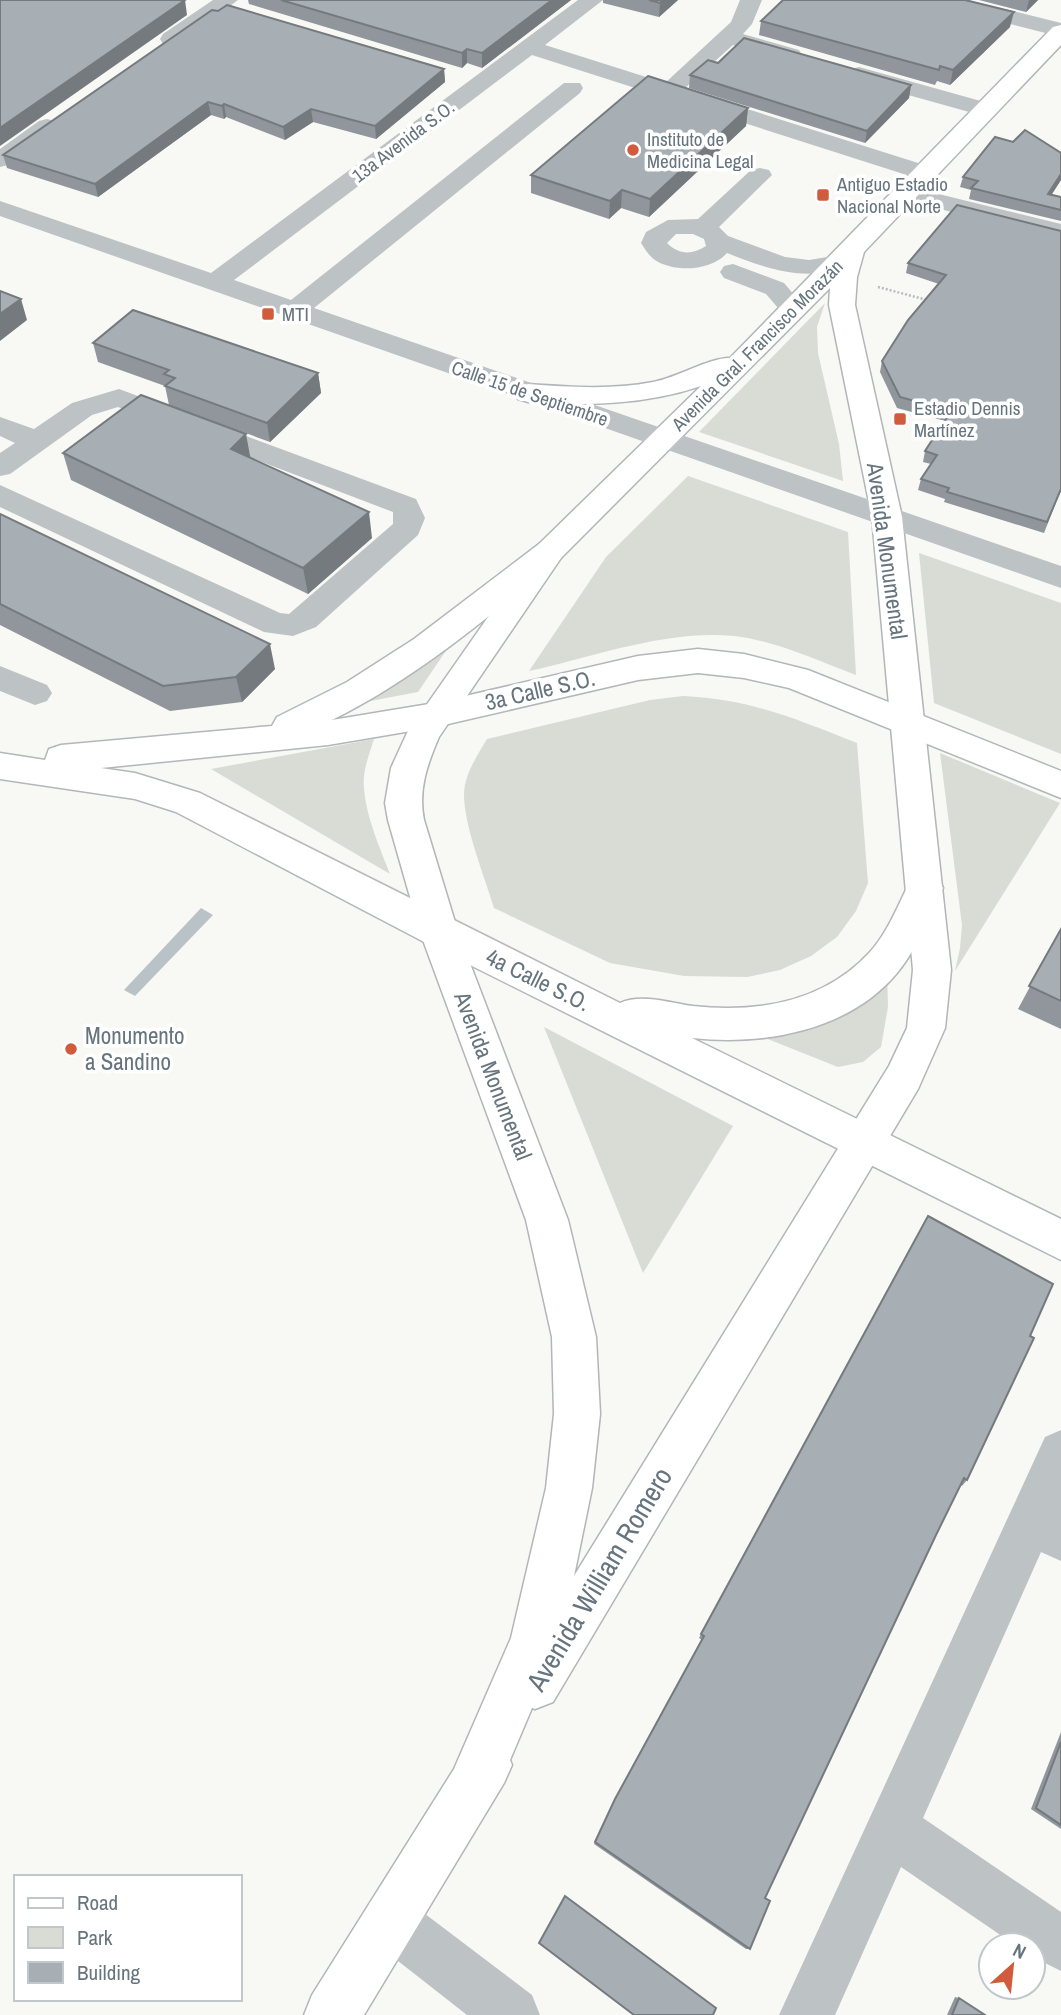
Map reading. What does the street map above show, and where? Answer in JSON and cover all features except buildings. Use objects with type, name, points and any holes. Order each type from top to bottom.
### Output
[{"type":"main road","points":[[844,264],[906,193],[1061,31]]},
{"type":"main road","name":"Avenida Gral. Francisco Morazán","points":[[662,439],[844,264]]},
{"type":"main road","name":"Avenida Monumental","points":[[844,264],[845,324],[887,517],[932,970],[926,1028],[904,1077],[865,1142]]},
{"type":"main road","points":[[528,393],[591,397],[654,392],[696,380],[753,350]]},
{"type":"main road","name":"Avenida Monumental","points":[[472,1788],[535,1640],[569,1488],[577,1414],[574,1338],[547,1220],[439,932],[404,803],[408,768],[413,753],[435,715],[550,551],[662,439]]},
{"type":"main road","points":[[252,742],[325,711],[386,675],[550,551]]},
{"type":"main road","name":"3a Calle S.O.","points":[[0,764],[252,742],[435,715],[638,667],[698,662],[744,666],[796,678],[1061,785]]},
{"type":"main road","name":"4a Calle S.O.","points":[[0,764],[135,786],[188,802],[439,932],[1061,1240]]},
{"type":"main road","points":[[588,1004],[679,1022],[727,1025],[778,1021],[812,1012],[847,994],[884,962],[925,888]]},
{"type":"main road","name":"Avenida William Romero","points":[[332,2015],[865,1142]]},
{"type":"street","points":[[551,0],[586,5]]},
{"type":"street","points":[[668,92],[741,24],[751,0]]},
{"type":"street","points":[[943,0],[1061,31]]},
{"type":"street","name":"13a Avenida S.O.","points":[[215,282],[586,5]]},
{"type":"street","points":[[153,51],[230,6]]},
{"type":"street","points":[[729,37],[807,59]]},
{"type":"street","points":[[528,47],[925,173]]},
{"type":"street","points":[[832,66],[986,110]]},
{"type":"street","points":[[454,75],[481,83]]},
{"type":"street","points":[[294,311],[572,88]]},
{"type":"street","points":[[0,160],[66,113]]},
{"type":"street","points":[[719,178],[754,181],[777,197]]},
{"type":"street","points":[[710,234],[754,181]]},
{"type":"street","points":[[906,193],[1061,232]]},
{"type":"street","name":"Calle 15 de Septiembre","points":[[0,208],[1061,577]]},
{"type":"street","points":[[794,310],[785,294],[778,288],[697,260],[672,259],[663,254],[654,243],[655,237],[668,228],[689,226],[800,267],[822,268],[844,264]]},
{"type":"street","points":[[697,260],[716,251],[710,234]]},
{"type":"street","points":[[0,467],[82,409],[119,398],[405,506],[410,518],[407,528],[305,619],[293,625],[275,624],[0,495]]},
{"type":"street","points":[[0,426],[35,440]]},
{"type":"street","points":[[0,678],[35,694]]},
{"type":"street","points":[[807,2015],[892,1829],[1046,1528],[1061,1453]]},
{"type":"street","points":[[892,1829],[1061,1944]]},
{"type":"street","points":[[389,1920],[512,2015]]},
{"type":"path","points":[[844,264],[933,302]]},
{"type":"green space","points":[[825,303],[817,327],[818,353],[839,444],[843,481],[699,432]]},
{"type":"green space","points":[[688,476],[848,532],[856,675],[766,642],[709,635],[657,640],[529,671],[606,557]]},
{"type":"green space","points":[[919,553],[1061,603],[1061,754],[934,703]]},
{"type":"green space","points":[[456,636],[418,692],[344,706]]},
{"type":"green space","points":[[683,696],[752,706],[793,718],[857,743],[868,883],[856,911],[837,937],[811,956],[780,970],[747,977],[684,976],[610,963],[494,908],[471,836],[464,795],[469,773],[487,739],[650,700]]},
{"type":"green space","points":[[374,739],[364,776],[365,799],[390,874],[211,769]]},
{"type":"green space","points":[[940,753],[1060,803],[955,971],[962,925]]},
{"type":"green space","points":[[887,972],[888,1007],[881,1047],[863,1062],[838,1067],[755,1034]]},
{"type":"green space","points":[[544,1027],[733,1126],[643,1273]]},
{"type":"shaded area","points":[[201,908],[213,915],[135,996],[124,990]]},
{"type":"place","name":"Instituto de Medicina Legal","points":[[633,150]]},
{"type":"place","name":"Antiguo Estadio Nacional Norte","points":[[823,195]]},
{"type":"place","name":"MTI","points":[[268,314]]},
{"type":"place","name":"Estadio Dennis Martínez","points":[[900,419]]},
{"type":"place","name":"Monumento a Sandino","points":[[71,1049]]}]
